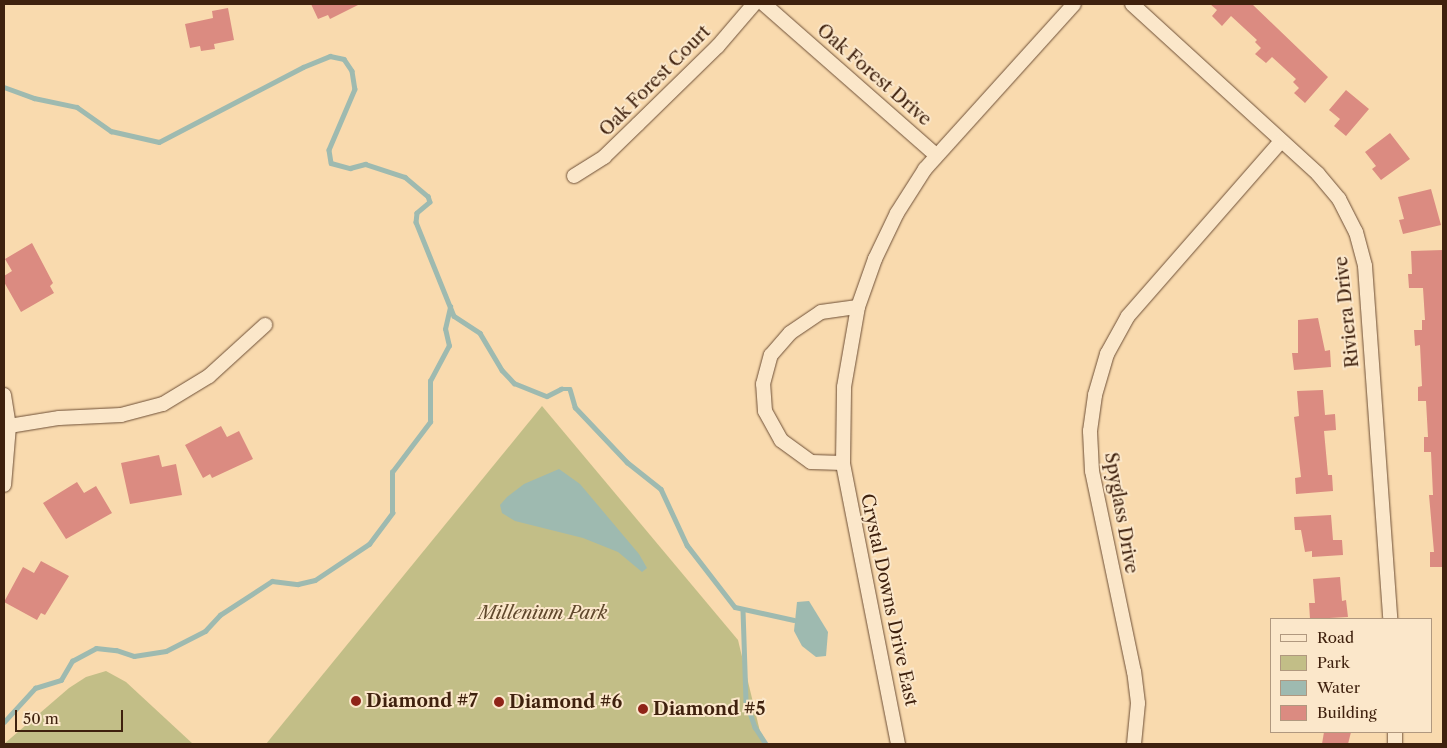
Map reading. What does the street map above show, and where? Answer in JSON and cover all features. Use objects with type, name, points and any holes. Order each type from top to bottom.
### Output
[{"type":"street","name":"Oak Forest Court","points":[[574,176],[604,157],[718,46],[754,4]]},
{"type":"street","name":"Oak Forest Drive","points":[[764,4],[936,155]]},
{"type":"street","name":"Crystal Downs Drive East","points":[[898,744],[843,463],[844,387],[858,307],[875,259],[898,213],[936,155],[1074,4]]},
{"type":"street","name":"Riviera Drive","points":[[1132,4],[1318,174],[1339,199],[1356,232],[1365,266],[1390,618]]},
{"type":"street","name":"Spyglass Drive","points":[[1134,744],[1138,703],[1134,672],[1092,471],[1090,431],[1095,395],[1107,354],[1128,316],[1280,141]]},
{"type":"street","points":[[843,463],[811,462],[781,440],[765,411],[764,384],[771,355],[790,333],[821,312],[858,307]]},
{"type":"street","points":[[9,426],[59,418],[121,415],[163,404],[209,376],[264,325]]},
{"type":"street","points":[[4,394],[9,426],[4,484]]},
{"type":"green space","name":"Millenium Park","points":[[542,406],[738,640],[763,744],[266,744]]},
{"type":"green space","points":[[106,671],[126,682],[193,744],[4,744],[69,688],[86,677]]},
{"type":"water","points":[[559,469],[580,484],[639,554],[647,568],[642,572],[618,552],[583,538],[515,521],[502,513],[500,505],[507,497],[524,484]]},
{"type":"water","points":[[809,601],[828,632],[826,656],[816,657],[802,646],[794,631],[797,602]]},
{"type":"building","points":[[311,4],[360,4],[330,19],[328,15],[318,19]]},
{"type":"building","points":[[1210,4],[1252,4],[1328,77],[1305,103],[1294,93],[1299,88],[1293,82],[1296,79],[1272,57],[1266,63],[1255,54],[1261,48],[1255,42],[1257,40],[1231,16],[1222,26],[1212,16],[1217,10]]},
{"type":"building","points":[[228,8],[234,40],[214,44],[215,49],[201,51],[200,46],[190,48],[185,24],[213,18],[212,11]]},
{"type":"building","points":[[1346,90],[1369,109],[1346,136],[1334,126],[1340,119],[1329,110]]},
{"type":"building","points":[[1390,133],[1410,159],[1381,180],[1372,169],[1376,166],[1365,152]]},
{"type":"building","points":[[1431,189],[1441,225],[1403,234],[1399,220],[1404,219],[1398,197]]},
{"type":"building","points":[[32,243],[53,283],[50,286],[54,293],[21,312],[4,282],[4,276],[12,271],[5,259]]},
{"type":"building","points":[[1443,250],[1443,567],[1430,567],[1430,552],[1434,552],[1429,495],[1433,495],[1431,452],[1424,452],[1424,437],[1428,437],[1426,401],[1418,401],[1418,387],[1422,386],[1420,345],[1415,346],[1414,330],[1422,330],[1422,320],[1425,320],[1423,288],[1409,288],[1408,274],[1412,274],[1411,251]]},
{"type":"building","points":[[1318,318],[1325,351],[1330,350],[1331,367],[1294,370],[1292,353],[1298,353],[1298,320]]},
{"type":"building","points":[[1323,390],[1325,415],[1335,414],[1336,430],[1324,431],[1328,475],[1332,475],[1333,491],[1296,494],[1295,478],[1301,477],[1294,417],[1299,416],[1297,391]]},
{"type":"building","points":[[221,426],[227,437],[239,431],[253,459],[212,478],[210,474],[203,478],[185,445]]},
{"type":"building","points":[[159,455],[162,467],[176,464],[182,495],[130,504],[121,463]]},
{"type":"building","points":[[77,482],[84,493],[96,486],[112,513],[66,539],[43,503]]},
{"type":"building","points":[[1331,515],[1333,540],[1342,540],[1343,555],[1312,557],[1312,551],[1305,552],[1301,530],[1295,530],[1294,517]]},
{"type":"building","points":[[41,561],[69,576],[45,615],[41,613],[37,620],[4,602],[23,567],[34,573]]},
{"type":"building","points":[[1340,577],[1342,601],[1346,600],[1348,617],[1310,618],[1309,603],[1315,603],[1313,579]]},
{"type":"building","points":[[1324,733],[1351,733],[1348,744],[1322,744]]},
{"type":"waterway","points":[[4,87],[34,98],[77,107],[111,131],[159,142],[303,67],[330,56],[344,59],[352,71],[355,89],[329,150],[331,163],[350,168],[365,164],[405,177],[428,196],[430,202],[417,213],[416,222],[454,316],[480,333],[502,370],[514,383],[547,396],[561,389],[570,389],[575,407],[627,462],[661,489],[687,545],[735,607],[794,620]]},
{"type":"waterway","points":[[4,722],[35,688],[61,680],[72,661],[96,648],[116,650],[134,656],[166,651],[205,631],[220,615],[272,581],[298,584],[315,580],[369,544],[392,513],[392,472],[430,422],[430,381],[449,346],[445,329],[450,307]]},
{"type":"waterway","points":[[743,610],[746,701],[755,727],[766,744]]},
{"type":"place","name":"Diamond #7","points":[[356,701]]},
{"type":"place","name":"Diamond #6","points":[[499,702]]},
{"type":"place","name":"Diamond #5","points":[[643,709]]}]
